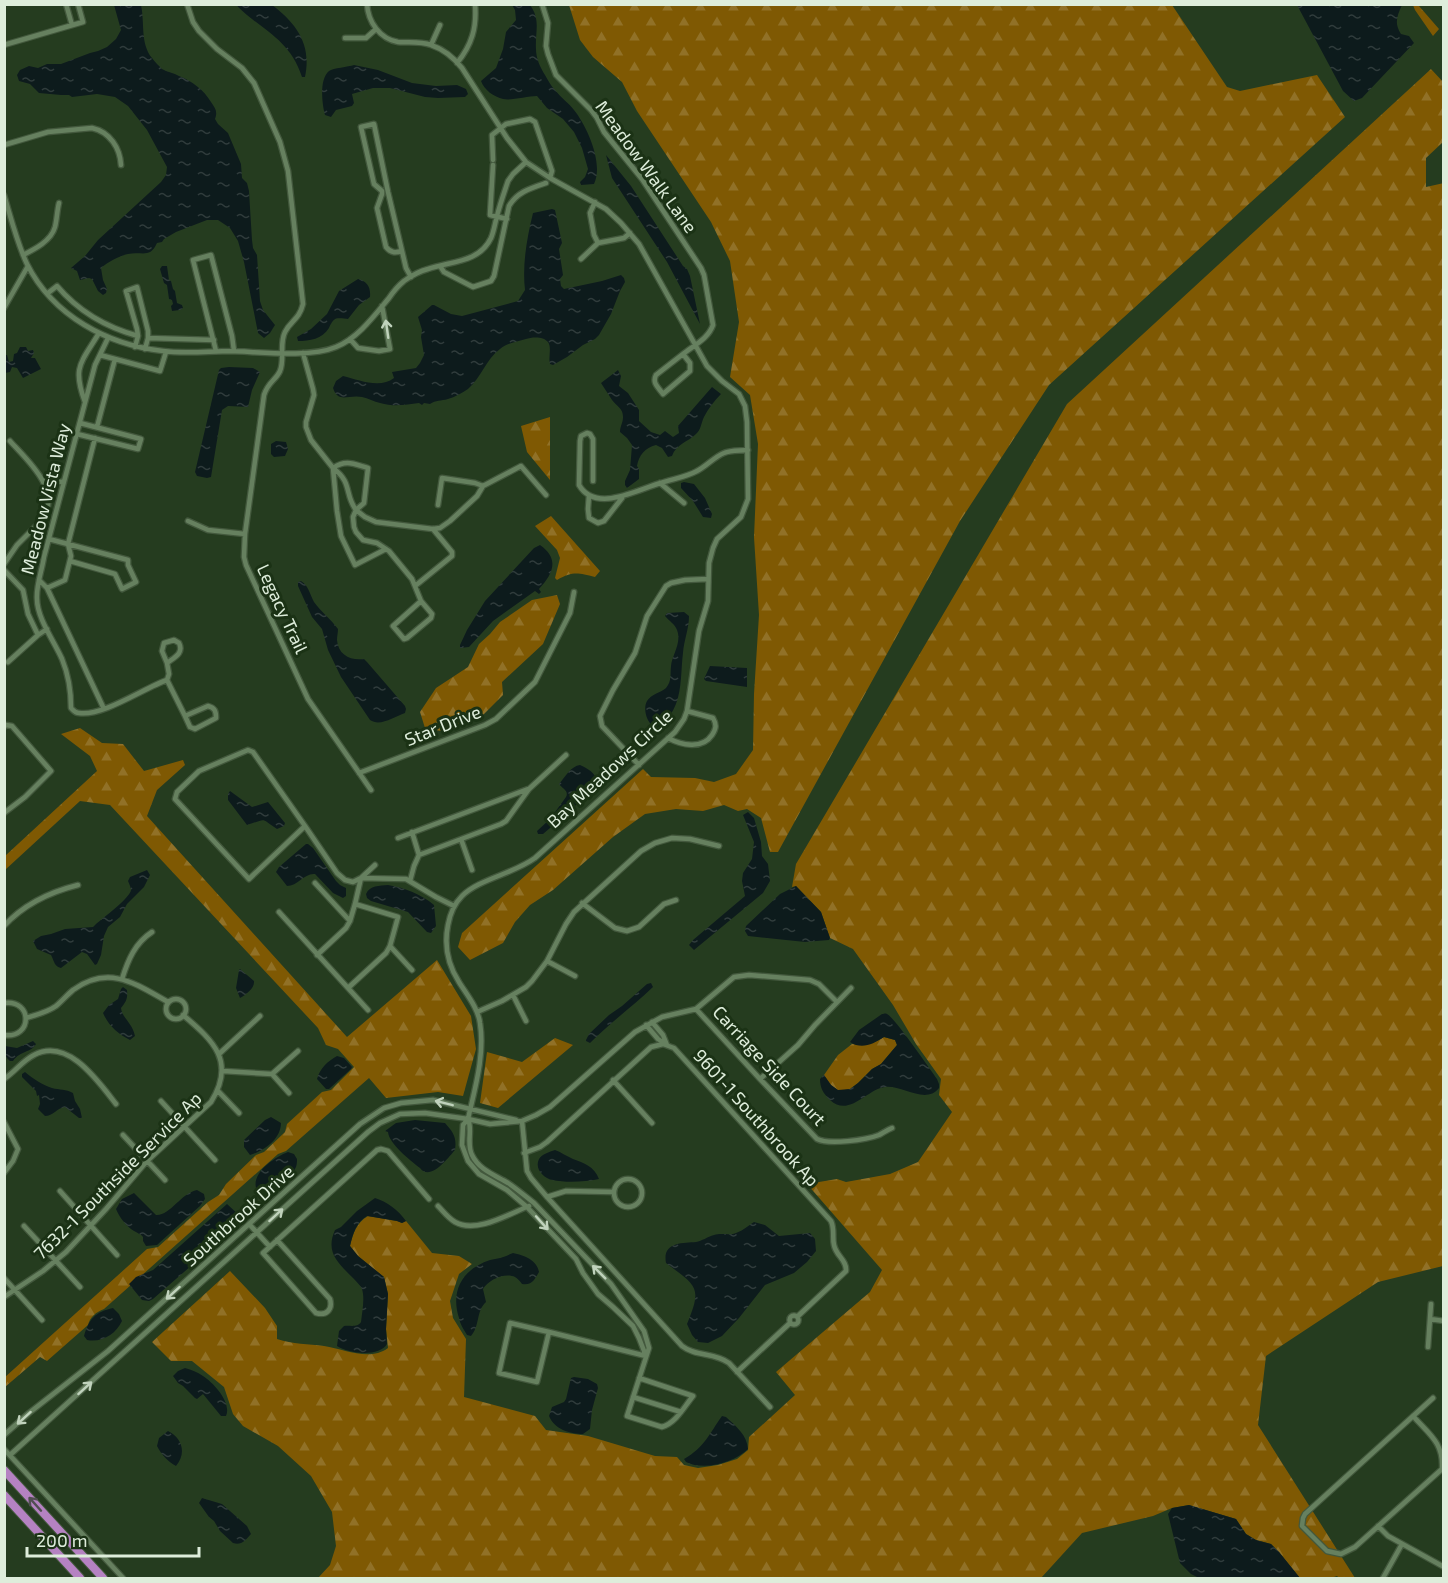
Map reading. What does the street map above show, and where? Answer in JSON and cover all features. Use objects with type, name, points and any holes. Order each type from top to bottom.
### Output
[{"type":"highway","points":[[4,1470],[103,1578]]},
{"type":"highway","points":[[4,1495],[80,1578]]},
{"type":"street","points":[[66,4],[72,25]]},
{"type":"street","points":[[4,45],[83,22],[78,4]]},
{"type":"street","points":[[187,4],[193,22],[199,31],[217,49],[242,68],[254,83],[286,160],[303,304],[299,316],[285,332],[282,352]]},
{"type":"street","points":[[367,4],[370,21],[376,29],[392,40],[431,45],[458,63],[465,54],[473,35],[476,4]]},
{"type":"street","name":"Meadow Walk Lane","points":[[542,4],[548,23],[546,46],[556,75],[591,110],[604,132],[642,179],[704,275],[713,325],[708,335],[694,345]]},
{"type":"street","points":[[431,45],[440,25]]},
{"type":"street","points":[[345,39],[366,38],[376,29]]},
{"type":"street","name":"Bay Meadows Circle","points":[[454,906],[474,887],[531,861],[680,726],[687,711],[699,631],[708,601],[709,563],[713,548],[717,539],[741,516],[747,503],[748,450],[743,400],[710,370],[639,244],[614,215],[526,162],[500,128],[458,63]]},
{"type":"street","points":[[507,219],[490,215],[492,135],[506,124],[530,119],[535,122],[552,171],[550,178]]},
{"type":"street","points":[[402,251],[391,252],[386,247],[377,208],[382,191],[374,184],[362,127],[374,124],[406,268],[411,277]]},
{"type":"street","points":[[4,145],[48,132],[92,128],[110,137],[120,154],[121,165]]},
{"type":"street","points":[[4,195],[28,266],[48,293],[73,317],[108,338],[166,352],[303,353],[327,350],[350,339],[400,285],[411,277],[429,268],[468,259],[479,252],[492,237],[508,181],[526,162]]},
{"type":"street","points":[[440,266],[444,272],[473,287],[491,281],[509,206],[517,195],[546,183]]},
{"type":"street","points":[[595,202],[590,213],[594,235],[598,243]]},
{"type":"street","points":[[23,255],[50,236],[55,226],[58,203]]},
{"type":"street","points":[[581,259],[598,243],[624,238],[630,233]]},
{"type":"street","points":[[216,351],[193,260],[211,255],[234,351]]},
{"type":"street","points":[[4,308],[28,266]]},
{"type":"street","points":[[48,293],[57,286],[66,297],[89,316],[111,327],[138,336]]},
{"type":"street","points":[[135,346],[138,336],[126,291],[137,287],[148,331],[146,349]]},
{"type":"street","points":[[350,339],[358,348],[380,351],[390,349],[382,306]]},
{"type":"street","points":[[85,402],[79,384],[79,368],[99,333]]},
{"type":"street","name":"Meadow Vista Way","points":[[108,338],[95,365],[85,402],[39,580],[37,601],[40,613],[62,658],[70,681],[71,708],[79,714],[104,709],[167,680]]},
{"type":"street","points":[[148,338],[214,339]]},
{"type":"street","points":[[683,354],[690,363],[690,371],[663,394],[654,384],[656,375],[694,345]]},
{"type":"street","points":[[100,355],[160,371],[166,352]]},
{"type":"street","name":"Legacy Trail","points":[[282,352],[280,370],[264,395],[245,534],[244,557],[308,699],[371,790]]},
{"type":"street","points":[[303,353],[314,396],[307,416],[306,428],[311,440],[333,468],[340,473],[347,485],[351,504],[365,517],[376,522],[440,528],[477,496],[483,486],[521,466],[546,495]]},
{"type":"street","points":[[97,427],[115,359]]},
{"type":"street","points":[[77,434],[138,449],[141,438],[80,423]]},
{"type":"street","points":[[593,482],[593,439],[587,433],[581,436],[580,441],[579,485],[589,495],[610,499],[684,477],[696,472],[726,452],[748,450]]},
{"type":"street","points":[[47,588],[65,580],[72,556],[68,544],[95,438]]},
{"type":"street","points":[[4,564],[17,545],[46,514],[48,495],[44,481],[37,470],[10,441]]},
{"type":"street","points":[[333,468],[348,462],[368,468],[364,503],[356,510],[353,518],[356,532],[363,540],[376,543],[389,551],[412,579],[421,601],[432,615],[404,639],[393,626],[421,601]]},
{"type":"street","points":[[333,468],[341,536],[356,565],[386,549]]},
{"type":"street","points":[[438,505],[442,478],[483,486]]},
{"type":"street","points":[[44,481],[64,482]]},
{"type":"street","points":[[660,483],[684,503]]},
{"type":"street","points":[[589,495],[589,518],[598,523],[604,521],[624,496]]},
{"type":"street","points":[[46,514],[55,517]]},
{"type":"street","points":[[188,521],[208,530],[245,534]]},
{"type":"street","points":[[415,586],[452,556],[452,552],[433,529]]},
{"type":"street","points":[[50,539],[128,560],[136,582],[122,589],[115,574],[70,561]]},
{"type":"street","points":[[4,570],[23,590],[28,614],[38,635]]},
{"type":"street","points":[[639,765],[602,726],[600,716],[635,653],[647,616],[666,586],[685,579],[708,579]]},
{"type":"street","points":[[39,580],[47,588],[104,709]]},
{"type":"street","name":"Star Drive","points":[[359,773],[496,719],[540,675],[570,613],[574,592]]},
{"type":"street","points":[[8,662],[47,629]]},
{"type":"street","points":[[167,663],[181,650],[179,643],[174,639],[164,643],[162,651],[169,674],[167,680],[185,716],[190,726],[195,729],[216,718],[216,712],[208,706],[185,716]]},
{"type":"street","points":[[668,738],[682,744],[701,745],[709,740],[716,730],[713,718],[687,711]]},
{"type":"street","points":[[4,727],[12,726],[51,771],[25,797],[4,813]]},
{"type":"street","points":[[305,826],[249,879],[176,799],[175,795],[199,771],[248,750],[253,752],[341,877],[353,882],[375,865]]},
{"type":"street","points":[[419,855],[498,826],[506,820],[529,789],[566,754]]},
{"type":"street","points":[[398,838],[529,789]]},
{"type":"street","points":[[410,881],[419,855],[412,832]]},
{"type":"street","points":[[477,1012],[513,995],[532,981],[547,961],[570,917],[582,903],[641,851],[655,843],[672,838],[690,839],[719,846]]},
{"type":"street","points":[[461,839],[472,870]]},
{"type":"street","points":[[361,878],[406,879],[454,906],[447,931],[446,944],[449,962],[477,1012],[481,1027],[482,1051],[468,1119],[463,1125],[462,1145],[468,1161],[479,1174],[507,1190],[527,1207],[576,1259],[598,1294],[633,1326],[646,1356]]},
{"type":"street","points":[[317,955],[346,928],[350,921],[361,878]]},
{"type":"street","points":[[315,883],[350,921]]},
{"type":"street","points":[[4,926],[40,898],[78,885]]},
{"type":"street","points":[[582,903],[615,928],[627,931],[639,927],[664,904],[676,900]]},
{"type":"street","points":[[348,988],[386,953],[398,917],[355,904]]},
{"type":"street","points":[[279,912],[368,1010]]},
{"type":"street","points":[[122,979],[140,939],[152,932]]},
{"type":"street","points":[[390,946],[412,970]]},
{"type":"street","points":[[547,961],[575,976]]},
{"type":"street","name":"Southbrook Drive","points":[[10,1455],[380,1123],[400,1114],[425,1113],[490,1124],[522,1121],[549,1107],[623,1041],[646,1025],[662,1017],[696,1009],[727,982],[740,975],[810,980],[819,984],[837,1002]]},
{"type":"street","points":[[26,1018],[52,1009],[74,989],[85,983],[104,978],[122,979],[138,985],[168,1002]]},
{"type":"street","points":[[760,1079],[798,1045],[814,1025],[851,988]]},
{"type":"street","points":[[513,995],[526,1022]]},
{"type":"street","points":[[176,998],[182,1000],[186,1009],[183,1015],[179,1018],[170,1017],[166,1012],[168,1002],[176,998]]},
{"type":"street","points":[[4,1035],[12,1036],[22,1031],[26,1018],[20,1006],[5,1002]]},
{"type":"street","name":"Carriage Side Court","points":[[696,1009],[812,1134],[823,1142],[869,1137],[892,1128]]},
{"type":"street","name":"7632-1 Southside Service Ap","points":[[4,1297],[56,1261],[147,1161],[206,1107],[218,1091],[223,1071],[215,1045],[183,1015]]},
{"type":"street","points":[[219,1054],[260,1016]]},
{"type":"street","points":[[652,1022],[663,1035],[666,1045]]},
{"type":"street","points":[[646,1025],[666,1045]]},
{"type":"street","name":"9601-1 Southbrook Ap","points":[[524,1153],[547,1142],[651,1047],[666,1045],[682,1055],[831,1221],[834,1227],[834,1247],[845,1263],[846,1271],[797,1317],[797,1324],[790,1323],[737,1372]]},
{"type":"street","points":[[4,1079],[34,1055],[49,1051],[63,1053],[71,1056],[88,1070],[116,1104]]},
{"type":"street","points":[[272,1074],[298,1051]]},
{"type":"street","points":[[223,1071],[272,1074],[289,1093]]},
{"type":"street","points":[[613,1080],[652,1123]]},
{"type":"street","points":[[218,1091],[239,1113]]},
{"type":"street","name":"Southbrook Drive","points":[[4,1435],[108,1351],[360,1124],[384,1108],[401,1103],[433,1100],[522,1121]]},
{"type":"street","points":[[161,1101],[215,1160]]},
{"type":"street","points":[[468,1119],[471,1125],[469,1136],[471,1153],[477,1163],[534,1203],[611,1284],[644,1331],[649,1348],[646,1356],[633,1396],[627,1416],[662,1427],[670,1424],[693,1396],[639,1378]]},
{"type":"street","points":[[522,1121],[524,1153],[529,1175],[547,1197],[682,1346],[694,1354],[713,1355],[723,1359],[770,1407]]},
{"type":"street","points":[[4,1122],[18,1149],[4,1173]]},
{"type":"street","points":[[360,1124],[368,1132]]},
{"type":"street","points":[[123,1135],[165,1180]]},
{"type":"street","points":[[277,1240],[330,1299],[331,1308],[324,1314],[316,1313],[263,1253],[277,1240],[377,1150],[388,1151],[429,1199]]},
{"type":"street","points":[[630,1180],[638,1183],[642,1196],[638,1204],[624,1207],[616,1201],[614,1192],[621,1181],[630,1180]]},
{"type":"street","points":[[60,1191],[117,1255]]},
{"type":"street","points":[[547,1197],[566,1191],[614,1192]]},
{"type":"street","points":[[438,1206],[454,1222],[471,1226],[486,1224],[534,1203]]},
{"type":"street","points":[[249,1225],[270,1247]]},
{"type":"street","points":[[24,1226],[80,1287]]},
{"type":"street","points":[[4,1278],[42,1320]]},
{"type":"street","points":[[613,1307],[622,1299]]},
{"type":"street","points":[[1428,1347],[1431,1304]]},
{"type":"street","points":[[1430,1319],[1443,1321]]},
{"type":"street","points":[[549,1332],[537,1382],[499,1373],[510,1323],[549,1332],[646,1356]]},
{"type":"street","points":[[633,1396],[681,1412]]},
{"type":"street","points":[[1413,1416],[1441,1450],[1443,1470],[1355,1547],[1341,1554],[1327,1551],[1302,1526],[1305,1514],[1413,1416],[1433,1398]]},
{"type":"street","points":[[4,1449],[123,1578]]},
{"type":"street","points":[[1378,1526],[1388,1536],[1443,1567]]},
{"type":"street","points":[[1383,1578],[1402,1544]]},
{"type":"green space","points":[[569,5],[1172,5],[1227,87],[1240,91],[1317,75],[1345,117],[1049,385],[960,521],[778,852],[770,852],[761,818],[747,809],[738,811],[724,805],[703,811],[676,809],[645,814],[613,837],[553,890],[530,905],[515,922],[503,943],[470,960],[458,947],[462,933],[643,769],[651,777],[695,778],[714,782],[736,774],[753,750],[759,615],[754,537],[758,444],[750,395],[730,377],[739,322],[730,261],[711,222],[637,111],[622,82],[593,57],[580,40]]},
{"type":"green space","points":[[1413,5],[1419,5],[1439,29],[1433,36],[1415,10]]},
{"type":"green space","points":[[1431,69],[1444,83],[1443,142],[1426,158],[1426,187],[1444,183],[1443,1266],[1378,1282],[1266,1356],[1258,1425],[1355,1578],[1337,1576],[1300,1578],[1271,1544],[1256,1540],[1246,1534],[1236,1519],[1189,1505],[1082,1533],[1041,1578],[318,1578],[330,1565],[336,1546],[332,1512],[311,1476],[278,1446],[243,1426],[233,1414],[224,1387],[192,1361],[171,1361],[152,1342],[230,1271],[265,1308],[277,1326],[277,1339],[365,1354],[381,1352],[388,1348],[386,1329],[388,1294],[384,1277],[358,1256],[350,1246],[358,1225],[368,1216],[402,1223],[406,1221],[432,1253],[459,1256],[472,1264],[459,1274],[450,1301],[453,1318],[466,1339],[464,1397],[535,1416],[546,1430],[588,1436],[655,1456],[677,1457],[684,1465],[698,1468],[737,1459],[748,1450],[749,1437],[795,1395],[776,1372],[870,1292],[882,1270],[807,1184],[837,1179],[846,1182],[890,1174],[918,1162],[952,1112],[939,1095],[941,1079],[916,1044],[893,1005],[853,949],[830,938],[821,912],[796,886],[792,887],[796,864],[1067,404]]},
{"type":"green space","points":[[550,417],[550,480],[527,452],[521,426]]},
{"type":"green space","points":[[551,516],[600,571],[595,577],[576,574],[557,580],[555,578],[560,558],[557,550],[535,526]]},
{"type":"green space","points":[[557,595],[560,604],[543,644],[502,682],[503,695],[482,716],[441,731],[425,728],[420,712],[436,688],[468,667],[479,644],[500,622],[532,600]]},
{"type":"green space","points":[[80,728],[102,743],[123,744],[144,771],[183,760],[185,765],[157,790],[147,816],[347,1037],[437,960],[471,1016],[476,1049],[463,1096],[438,1092],[386,1098],[369,1078],[286,1151],[278,1154],[104,1309],[94,1315],[88,1325],[47,1361],[40,1357],[5,1387],[4,1378],[147,1249],[158,1247],[208,1202],[219,1195],[226,1184],[256,1155],[264,1152],[285,1132],[287,1124],[322,1092],[331,1090],[354,1067],[338,1049],[326,1045],[318,1028],[110,805],[80,801],[5,870],[5,856],[97,771],[90,756],[61,734]]},
{"type":"green space","points":[[884,1037],[895,1040],[897,1045],[881,1064],[850,1089],[839,1091],[831,1085],[824,1075],[838,1055],[852,1044],[869,1044]]},
{"type":"green space","points":[[555,1038],[573,1045],[498,1108],[480,1103],[487,1052],[522,1062]]},
{"type":"water","points":[[114,5],[141,5],[144,39],[152,58],[162,69],[188,80],[201,90],[215,108],[215,119],[218,124],[228,133],[241,164],[242,178],[247,183],[249,191],[252,240],[257,255],[260,301],[263,310],[275,325],[264,338],[258,333],[238,241],[230,228],[218,220],[207,220],[176,232],[157,243],[148,253],[128,254],[107,264],[101,268],[107,289],[103,295],[98,291],[92,279],[80,280],[77,271],[71,268],[161,182],[166,175],[167,167],[147,130],[128,106],[115,97],[97,94],[72,97],[39,93],[30,84],[19,81],[17,75],[20,70],[29,66],[38,68],[47,64],[61,64],[107,47],[116,39],[121,30]]},
{"type":"water","points":[[236,5],[272,5],[288,19],[304,44],[307,65],[305,77],[302,77],[290,53],[282,44]]},
{"type":"water","points":[[512,5],[530,5],[533,10],[536,21],[537,56],[543,72],[557,93],[574,110],[593,145],[597,166],[594,184],[581,185],[580,182],[588,169],[582,148],[574,132],[563,119],[547,108],[537,96],[503,99],[490,93],[482,84],[481,81],[496,68],[506,32],[516,20]]},
{"type":"water","points":[[1297,5],[1402,5],[1397,23],[1401,34],[1409,36],[1414,43],[1362,98],[1354,101],[1343,91]]},
{"type":"water","points":[[354,65],[378,70],[412,83],[436,86],[457,85],[466,89],[468,94],[465,97],[438,98],[390,88],[373,88],[352,94],[354,103],[352,106],[336,110],[331,117],[325,115],[322,92],[326,75],[331,70]]},
{"type":"water","points":[[606,155],[631,186],[687,269],[700,324],[667,262],[612,178]]},
{"type":"water","points":[[555,210],[562,243],[559,249],[563,275],[560,279],[564,289],[621,275],[624,278],[625,282],[611,314],[595,339],[553,365],[550,364],[549,344],[543,339],[531,338],[509,344],[495,353],[477,380],[468,389],[448,399],[430,404],[390,405],[357,396],[341,397],[335,393],[333,388],[336,381],[343,376],[369,383],[382,383],[394,378],[392,372],[416,368],[424,355],[422,330],[418,317],[432,305],[451,314],[462,316],[518,301],[525,290],[526,251],[533,213]]},
{"type":"water","points":[[162,266],[167,266],[177,303],[183,308],[180,310],[172,311],[172,300],[169,299],[167,285],[164,283],[160,269]]},
{"type":"water","points":[[358,279],[368,285],[370,297],[359,305],[348,319],[335,319],[326,332],[319,337],[298,341],[297,337],[311,329],[327,314],[339,291]]},
{"type":"water","points":[[20,347],[26,347],[28,351],[33,350],[31,358],[35,358],[41,369],[23,378],[17,368],[12,367],[10,372],[5,373],[5,355],[9,362],[13,361],[14,354]]},
{"type":"water","points":[[229,367],[253,368],[260,372],[248,407],[228,406],[222,410],[211,477],[197,476],[195,472],[219,370]]},
{"type":"water","points":[[618,370],[621,376],[619,386],[628,393],[639,410],[639,421],[651,432],[660,435],[665,431],[673,437],[679,433],[678,426],[712,387],[721,394],[707,411],[698,432],[679,446],[672,456],[668,457],[662,448],[656,445],[643,452],[637,466],[639,479],[627,488],[625,481],[630,470],[632,445],[620,432],[622,412],[601,383]]},
{"type":"water","points":[[276,441],[286,442],[288,449],[285,456],[274,457],[271,454],[271,444]]},
{"type":"water","points":[[681,483],[694,484],[705,498],[712,514],[711,518],[703,517],[681,488]]},
{"type":"water","points":[[540,545],[552,561],[551,572],[539,589],[541,592],[539,594],[535,591],[493,621],[469,647],[460,648],[467,630],[485,601],[534,548]]},
{"type":"water","points":[[301,581],[307,587],[317,606],[338,629],[337,640],[340,650],[350,658],[364,659],[405,706],[405,713],[383,722],[370,720],[341,677],[328,650],[322,629],[312,617],[298,586],[298,582]]},
{"type":"water","points":[[684,612],[689,616],[689,621],[678,698],[662,728],[656,728],[647,718],[646,704],[651,697],[668,685],[678,640],[676,628],[665,616],[667,613]]},
{"type":"water","points":[[710,666],[747,668],[747,687],[706,681],[704,679]]},
{"type":"water","points":[[580,765],[594,775],[596,785],[543,834],[538,834],[537,831],[550,819],[567,795],[559,784],[571,770]]},
{"type":"water","points":[[230,791],[252,807],[268,802],[285,823],[284,826],[277,829],[263,820],[247,825],[228,800]]},
{"type":"water","points":[[748,812],[754,818],[761,842],[762,856],[768,864],[770,881],[763,893],[694,950],[689,945],[693,940],[745,896],[743,873],[752,859],[754,842],[743,815]]},
{"type":"water","points":[[306,844],[313,848],[336,881],[346,888],[346,896],[343,898],[333,893],[315,874],[308,875],[287,886],[276,872]]},
{"type":"water","points":[[147,870],[150,875],[144,887],[127,904],[120,917],[108,927],[97,964],[95,965],[87,954],[82,952],[61,968],[56,965],[51,955],[37,949],[33,941],[41,936],[65,929],[93,927],[129,894],[130,877]]},
{"type":"water","points":[[388,885],[412,892],[434,905],[436,926],[431,933],[427,932],[408,912],[367,898],[366,894],[370,889],[375,886]]},
{"type":"water","points":[[796,886],[821,912],[829,940],[805,942],[748,936],[745,931],[746,926],[780,894]]},
{"type":"water","points":[[240,969],[254,981],[254,984],[252,989],[240,998],[236,988]]},
{"type":"water","points":[[651,983],[653,987],[590,1043],[586,1041],[589,1034],[609,1015]]},
{"type":"water","points":[[123,987],[127,990],[127,995],[121,1008],[135,1036],[130,1040],[114,1029],[103,1013],[118,999]]},
{"type":"water","points":[[882,1014],[891,1017],[904,1033],[937,1079],[939,1088],[934,1093],[921,1095],[885,1087],[851,1104],[837,1105],[822,1090],[820,1079],[824,1075],[838,1090],[850,1089],[881,1064],[897,1045],[895,1040],[884,1037],[863,1046],[850,1042],[859,1030]]},
{"type":"water","points":[[33,1041],[36,1044],[34,1047],[13,1061],[7,1058],[5,1046],[17,1048]]},
{"type":"water","points":[[337,1056],[344,1058],[352,1067],[329,1089],[326,1089],[317,1079],[325,1065]]},
{"type":"water","points":[[25,1072],[45,1085],[73,1093],[82,1118],[65,1107],[45,1116],[38,1109],[39,1095],[37,1096],[36,1091],[22,1077]]},
{"type":"water","points":[[271,1117],[281,1123],[278,1134],[261,1151],[250,1155],[244,1147],[244,1140]]},
{"type":"water","points":[[415,1120],[445,1123],[455,1138],[455,1150],[434,1171],[424,1172],[401,1152],[385,1131],[396,1123]]},
{"type":"water","points":[[555,1150],[588,1166],[599,1179],[569,1182],[546,1177],[539,1170],[539,1159],[544,1154]]},
{"type":"water","points":[[288,1152],[294,1154],[297,1159],[292,1174],[272,1188],[256,1188],[257,1176],[261,1171],[271,1161]]},
{"type":"water","points":[[197,1190],[204,1194],[205,1199],[200,1206],[157,1245],[146,1246],[143,1237],[126,1224],[116,1209],[122,1199],[134,1193],[156,1215],[161,1214],[186,1195]]},
{"type":"water","points":[[375,1198],[392,1207],[406,1221],[402,1223],[367,1216],[360,1222],[354,1233],[350,1246],[358,1256],[384,1277],[388,1294],[387,1344],[378,1351],[364,1353],[337,1346],[339,1331],[344,1326],[355,1326],[361,1322],[363,1293],[335,1257],[331,1245],[335,1230]]},
{"type":"water","points":[[227,1204],[239,1215],[238,1222],[153,1299],[142,1300],[129,1284],[136,1277],[153,1270]]},
{"type":"water","points":[[754,1222],[765,1225],[779,1236],[810,1233],[815,1239],[816,1251],[794,1273],[765,1285],[722,1336],[708,1343],[698,1342],[687,1324],[695,1302],[694,1288],[690,1282],[666,1263],[667,1251],[674,1245],[698,1241],[716,1234],[736,1233]]},
{"type":"water","points":[[513,1253],[533,1261],[539,1272],[528,1284],[522,1284],[511,1276],[497,1278],[489,1283],[483,1289],[486,1302],[476,1328],[471,1336],[467,1335],[460,1322],[457,1308],[456,1298],[461,1282],[472,1269],[490,1260]]},
{"type":"water","points":[[113,1308],[122,1321],[116,1330],[103,1339],[87,1340],[84,1336],[91,1321],[97,1314]]},
{"type":"water","points":[[185,1368],[203,1376],[217,1388],[226,1405],[226,1416],[221,1416],[203,1394],[197,1399],[178,1383],[173,1376]]},
{"type":"water","points":[[571,1378],[588,1379],[597,1384],[598,1388],[590,1429],[583,1434],[563,1430],[551,1421],[549,1416],[552,1407],[566,1399]]},
{"type":"water","points":[[722,1416],[740,1431],[746,1439],[748,1449],[727,1462],[710,1466],[693,1465],[686,1462],[684,1459],[702,1445]]},
{"type":"water","points":[[168,1431],[177,1438],[181,1446],[181,1456],[176,1466],[165,1458],[157,1446],[159,1438]]},
{"type":"water","points":[[202,1498],[222,1504],[247,1526],[251,1534],[241,1543],[233,1543],[220,1531],[199,1503]]},
{"type":"water","points":[[1189,1505],[1236,1519],[1246,1534],[1256,1540],[1271,1544],[1300,1578],[1199,1578],[1191,1574],[1180,1563],[1168,1514],[1172,1508]]}]
